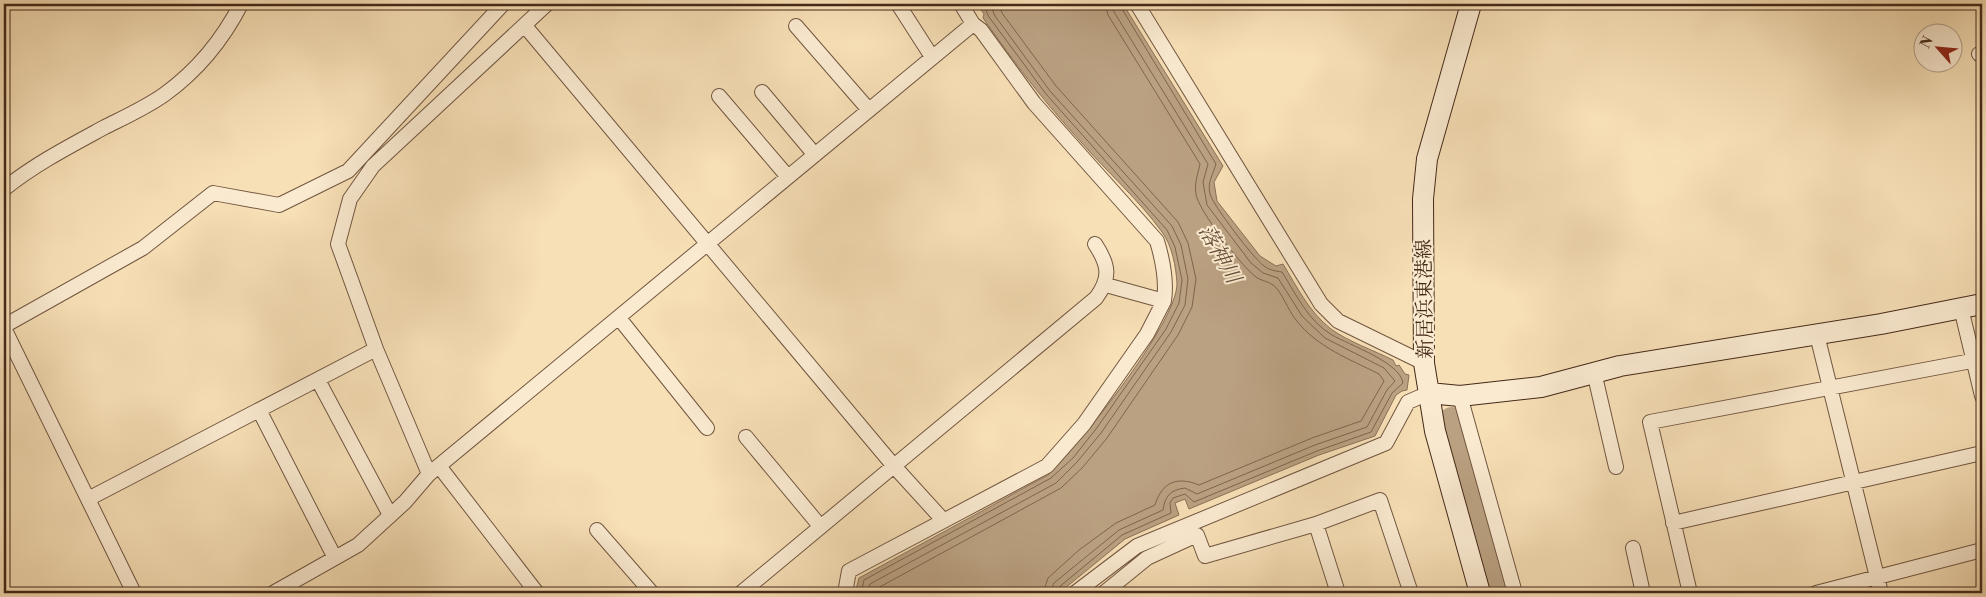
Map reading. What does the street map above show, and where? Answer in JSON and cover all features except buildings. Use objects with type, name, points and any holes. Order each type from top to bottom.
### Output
[{"type":"main road","name":"新居浜東港線","points":[[1471,4],[1427,159],[1423,199],[1424,363],[1435,430],[1480,593]]},
{"type":"main road","points":[[1429,393],[1460,396],[1541,387],[1594,372],[1817,335],[1982,304]]},
{"type":"street","points":[[4,189],[28,170],[144,107],[166,93],[214,48],[227,30],[241,4]]},
{"type":"street","points":[[134,593],[4,327],[143,248],[213,193],[279,205],[348,171],[503,4]]},
{"type":"street","points":[[537,593],[434,470],[376,349],[338,244],[350,199],[373,166],[547,4]]},
{"type":"street","points":[[898,4],[932,57]]},
{"type":"street","points":[[845,593],[849,571],[1047,466],[1084,424],[1147,334],[1164,301],[1166,289],[1164,268],[1157,242],[1034,103],[981,30],[973,24],[961,4]]},
{"type":"street","points":[[1137,4],[1321,304],[1338,321],[1424,363]]},
{"type":"street","points":[[273,593],[358,546],[434,470],[709,245],[973,24]]},
{"type":"street","points":[[525,26],[893,465],[943,520]]},
{"type":"street","points":[[796,26],[869,110]]},
{"type":"street","points":[[762,92],[815,155]]},
{"type":"street","points":[[719,96],[788,177]]},
{"type":"street","points":[[740,593],[1096,298],[1106,285],[1105,259],[1095,244]]},
{"type":"street","points":[[1106,285],[1164,301]]},
{"type":"street","points":[[1961,308],[1978,360],[1982,396]]},
{"type":"street","points":[[619,318],[707,428]]},
{"type":"street","points":[[1817,335],[1881,593]]},
{"type":"street","points":[[88,499],[376,349]]},
{"type":"street","points":[[1690,593],[1650,422],[1978,360]]},
{"type":"street","points":[[1594,372],[1616,468]]},
{"type":"street","points":[[318,380],[390,515]]},
{"type":"street","points":[[1075,593],[1137,546],[1386,442],[1408,402],[1429,393]]},
{"type":"street","points":[[1460,396],[1515,593]]},
{"type":"street","points":[[259,410],[335,558]]},
{"type":"street","points":[[746,437],[820,526]]},
{"type":"street","points":[[1674,523],[1982,453]]},
{"type":"street","points":[[1104,593],[1147,558],[1197,535],[1204,556],[1316,524],[1380,500],[1411,593]]},
{"type":"street","points":[[1316,524],[1338,593]]},
{"type":"street","points":[[597,530],[652,593]]},
{"type":"street","points":[[1632,548],[1643,593]]},
{"type":"street","points":[[1816,593],[1982,550]]},
{"type":"water","points":[[977,4],[1123,4],[1223,166],[1214,182],[1217,201],[1260,256],[1276,266],[1283,264],[1304,299],[1323,322],[1345,338],[1393,360],[1396,366],[1399,365],[1405,374],[1409,375],[1407,390],[1396,395],[1375,436],[1319,455],[1189,509],[1185,499],[1175,503],[1179,515],[1125,539],[1059,593],[855,593],[859,578],[1048,475],[1103,411],[1145,353],[1162,325],[1173,301],[1177,283],[1173,256],[1162,232],[1042,97],[983,18],[984,14]]},
{"type":"waterway","name":"落神川","points":[[1452,421],[1499,593]]}]
